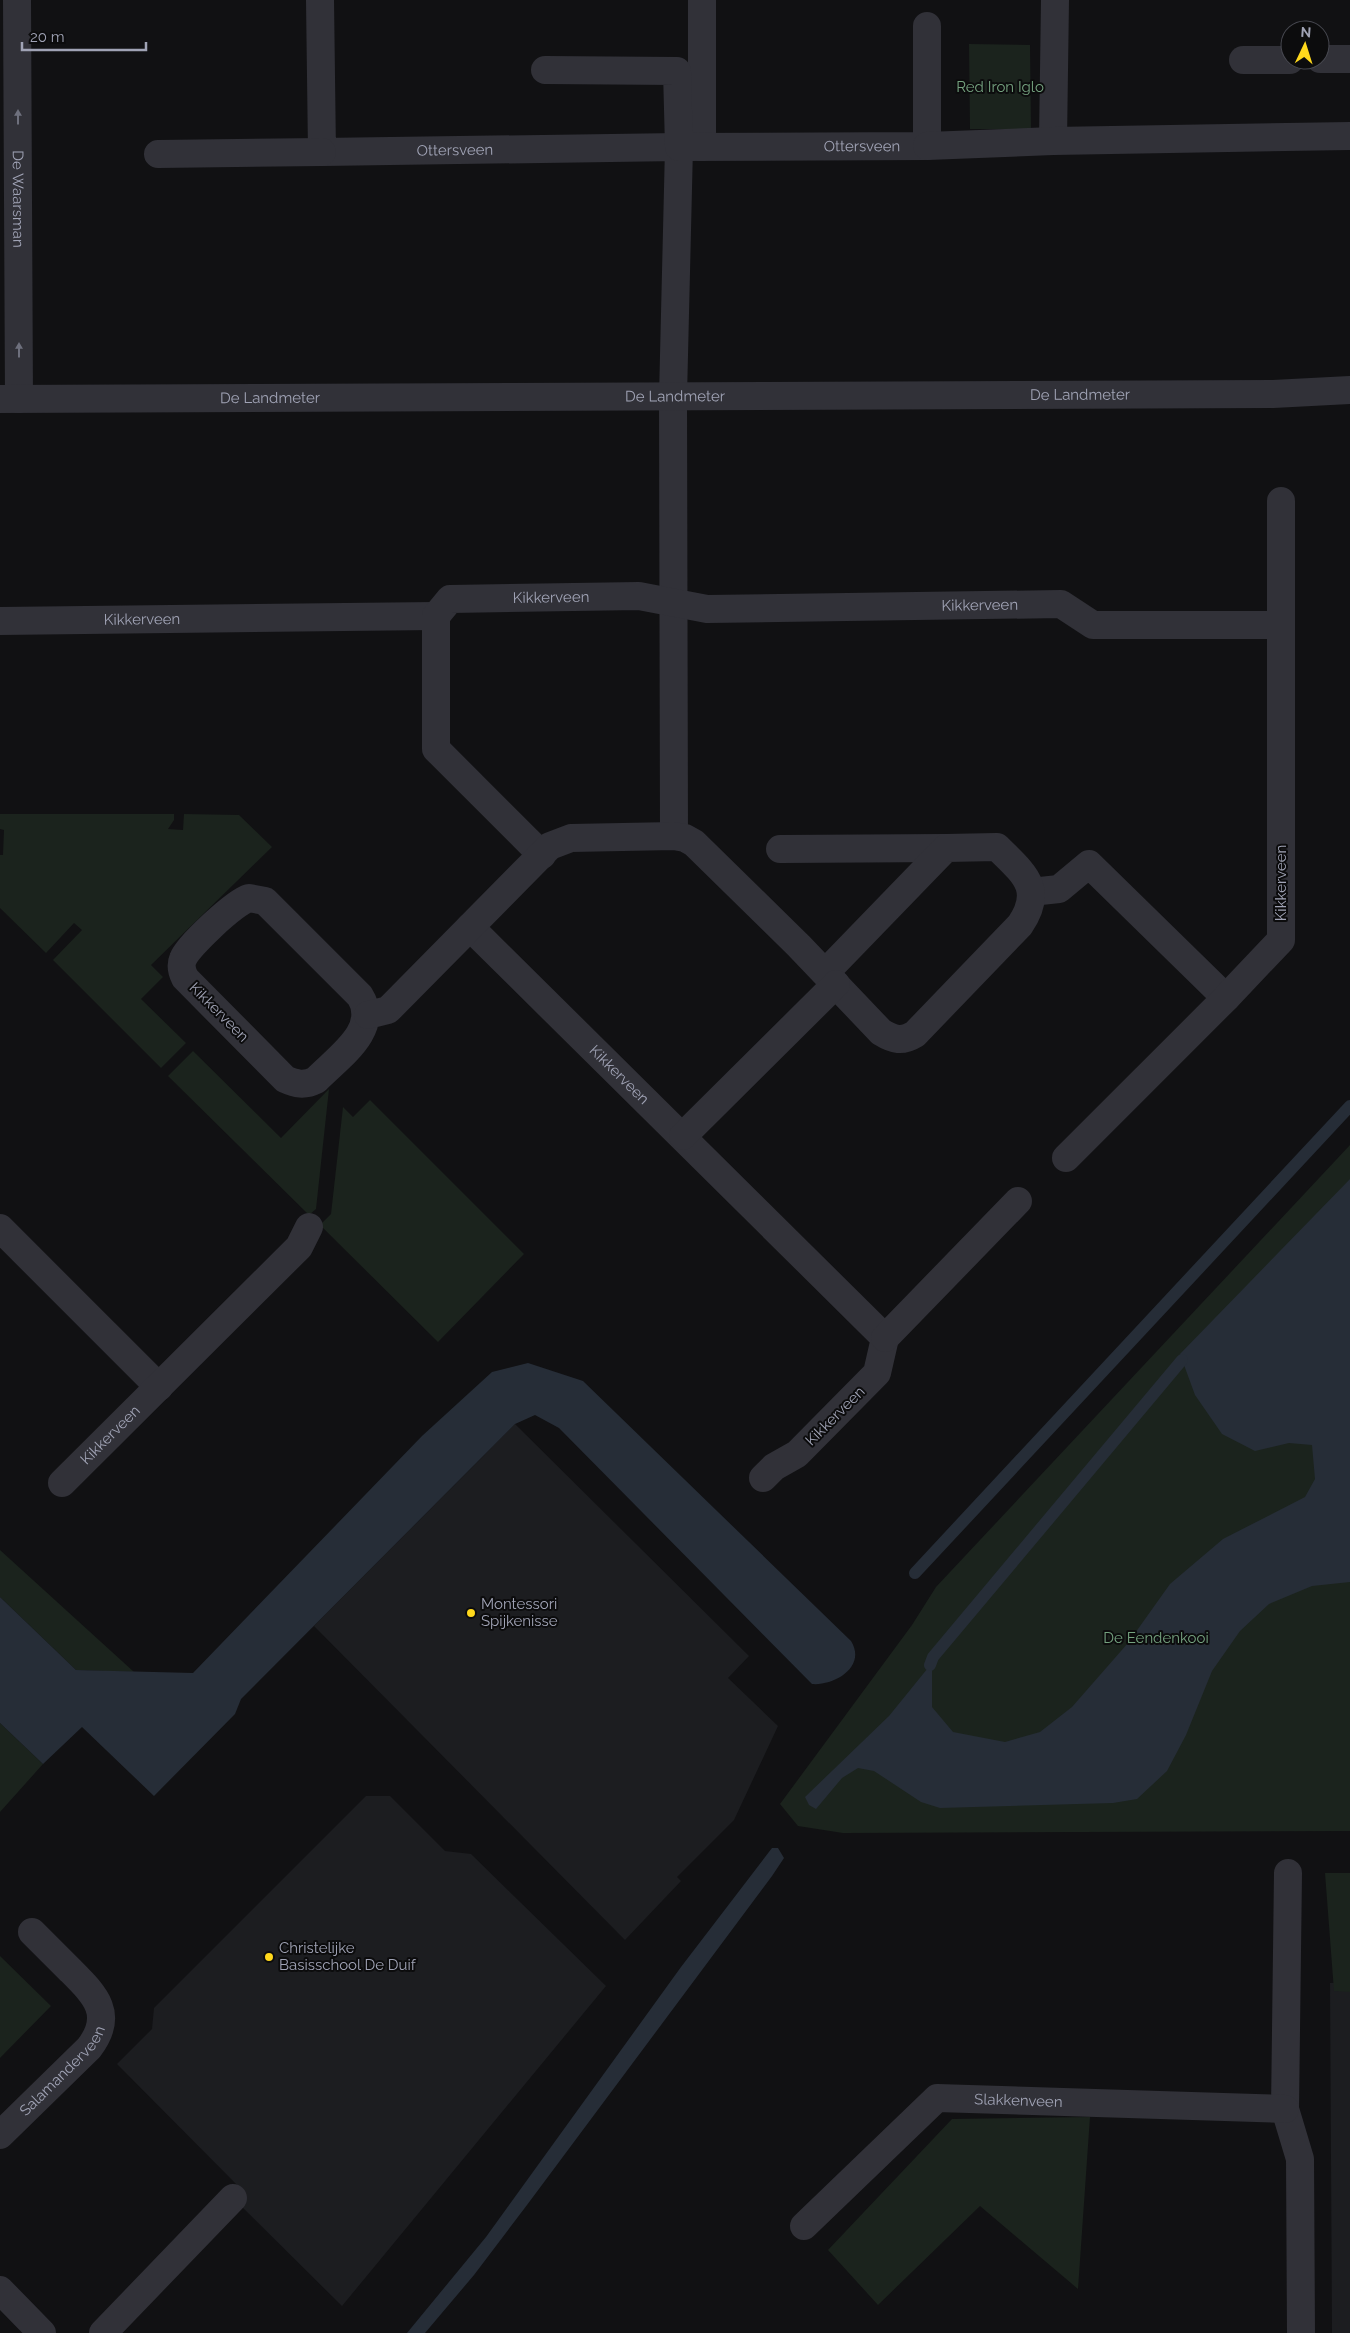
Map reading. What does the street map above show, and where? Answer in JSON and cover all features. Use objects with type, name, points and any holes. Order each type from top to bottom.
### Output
[{"type":"street","name":"De Waarsman","points":[[10,399],[17,0]]},
{"type":"street","points":[[320,0],[322,152]]},
{"type":"street","points":[[674,836],[673,397],[702,0]]},
{"type":"street","points":[[1053,141],[1056,0]]},
{"type":"street","points":[[926,146],[927,26]]},
{"type":"street","points":[[1330,60],[1350,59]]},
{"type":"street","points":[[1243,60],[1280,60]]},
{"type":"street","points":[[544,70],[677,71],[690,147]]},
{"type":"street","name":"Ottersveen","points":[[158,154],[926,146],[1053,141],[1350,136]]},
{"type":"street","name":"De Landmeter","points":[[10,399],[1273,394],[1350,390]]},
{"type":"street","name":"Kikkerveen","points":[[1066,1158],[1226,998],[1281,940],[1281,501]]},
{"type":"street","name":"Kikkerveen","points":[[0,621],[436,616],[450,599],[639,596],[707,609],[1061,604],[1093,625],[1281,625]]},
{"type":"street","points":[[436,616],[436,749],[542,855]]},
{"type":"street","points":[[368,1015],[388,1010],[542,855],[560,841],[571,838],[674,836],[685,838],[694,843],[830,978],[881,1032],[898,1040],[915,1034],[1020,924],[1028,913],[1031,892],[1024,875],[996,847],[780,849]]},
{"type":"street","points":[[683,1136],[830,978],[946,848]]},
{"type":"street","points":[[1031,892],[1059,889],[1089,864],[1226,998]]},
{"type":"street","name":"Kikkerveen","points":[[256,899],[265,901],[360,996],[366,1005],[368,1015],[361,1034],[316,1080],[308,1084],[292,1082],[285,1079],[185,978],[181,965],[183,958],[187,951],[241,900],[256,899]]},
{"type":"street","name":"Kikkerveen","points":[[470,927],[885,1338],[877,1373],[797,1454],[774,1467],[763,1478]]},
{"type":"street","points":[[885,1338],[1018,1201]]},
{"type":"street","name":"Kikkerveen","points":[[62,1484],[299,1247],[309,1227]]},
{"type":"street","points":[[0,1228],[159,1387]]},
{"type":"street","points":[[1288,1873],[1285,2109],[1300,2159],[1301,2333]]},
{"type":"street","name":"Salamanderveen","points":[[0,2135],[89,2048],[98,2036],[102,2021],[100,2006],[93,1993],[32,1932]]},
{"type":"street","name":"Slakkenveen","points":[[804,2226],[937,2098],[1285,2109]]},
{"type":"street","points":[[103,2333],[233,2198]]},
{"type":"street","points":[[0,2290],[42,2333]]},
{"type":"shaded area","points":[[1350,1179],[1350,1582],[1312,1586],[1269,1604],[1240,1631],[1212,1671],[1186,1735],[1167,1771],[1137,1799],[1113,1803],[940,1808],[921,1802],[874,1771],[858,1768],[842,1778],[816,1809],[809,1805],[805,1797],[889,1716],[932,1663],[932,1707],[953,1732],[1005,1742],[1040,1732],[1072,1707],[1128,1643],[1170,1584],[1223,1539],[1305,1497],[1315,1479],[1312,1445],[1289,1443],[1255,1451],[1222,1434],[1195,1395],[1180,1354]]},
{"type":"shaded area","points":[[528,1363],[583,1381],[851,1641],[855,1650],[855,1659],[846,1673],[830,1682],[812,1684],[559,1428],[535,1415],[515,1424],[241,1699],[235,1714],[154,1796],[82,1727],[43,1764],[0,1723],[0,1597],[76,1670],[193,1673],[422,1436],[492,1372]]},
{"type":"shaded area","points":[[515,1424],[749,1656],[728,1678],[778,1726],[734,1820],[677,1877],[681,1881],[625,1940],[314,1626]]},
{"type":"shaded area","points":[[366,1796],[390,1796],[445,1851],[471,1854],[606,1986],[342,2306],[237,2202],[245,2193],[117,2064],[152,2029],[154,2008]]},
{"type":"shaded area","points":[[772,1848],[778,1848],[784,1858],[772,1876],[527,2205],[474,2275],[425,2333],[407,2333],[486,2237],[681,1967]]},
{"type":"shaded area","points":[[1350,1982],[1350,2333],[1332,2333],[1330,1983]]},
{"type":"green space","name":"Red Iron Iglo","points":[[969,44],[1030,45],[1031,129],[970,129]]},
{"type":"green space","points":[[0,814],[174,814],[174,820],[168,829],[183,830],[184,814],[239,815],[272,847],[151,965],[163,977],[141,999],[186,1043],[161,1068],[53,960],[82,930],[74,923],[46,953],[0,908],[0,855],[3,855],[4,830],[0,829]]},
{"type":"green space","points":[[193,1051],[281,1138],[329,1089],[316,1209],[309,1215],[168,1076]]},
{"type":"green space","points":[[370,1100],[524,1254],[438,1342],[320,1225],[331,1214],[343,1107],[353,1117]]},
{"type":"green space","name":"De Eendenkooi","points":[[1350,1145],[1350,1831],[843,1833],[798,1826],[780,1804],[912,1625],[936,1587]]},
{"type":"green space","points":[[0,1550],[134,1672],[76,1670],[0,1597]]},
{"type":"green space","points":[[0,1723],[43,1764],[0,1812]]},
{"type":"green space","points":[[1325,1873],[1350,1873],[1350,1992],[1334,1991]]},
{"type":"green space","points":[[0,1956],[51,2006],[0,2058]]},
{"type":"green space","points":[[1090,2117],[1078,2289],[980,2206],[878,2305],[828,2250],[952,2119]]},
{"type":"waterway","points":[[915,1573],[1350,1106]]},
{"type":"waterway","points":[[930,1665],[933,1657],[1182,1360]]},
{"type":"place","name":"Montessori Spijkenisse","points":[[471,1613]]},
{"type":"place","name":"Christelijke Basisschool De Duif","points":[[269,1957]]}]
